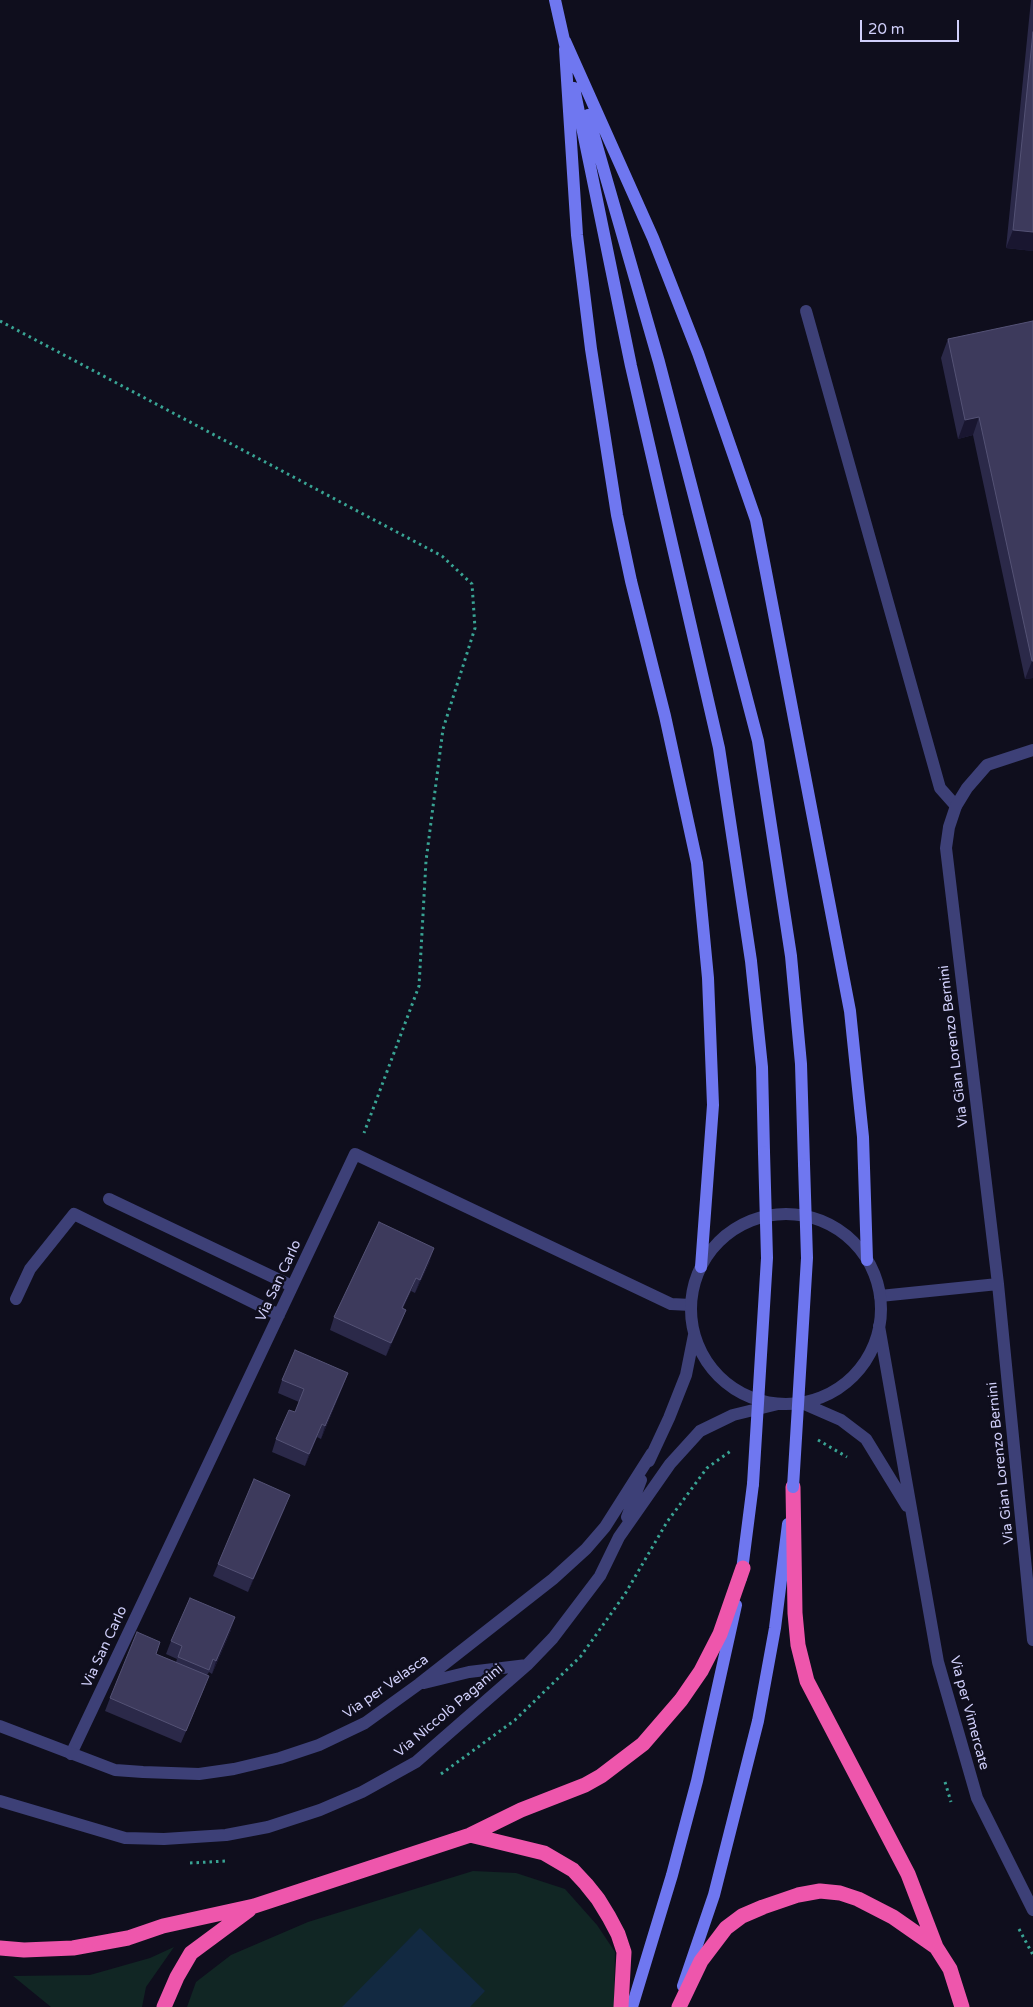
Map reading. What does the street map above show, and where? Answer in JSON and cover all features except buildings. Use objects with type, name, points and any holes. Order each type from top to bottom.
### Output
[{"type":"highway","points":[[793,1487],[795,1613],[798,1644],[807,1681],[908,1874],[936,1947],[950,1969],[962,2007]]},
{"type":"highway","points":[[0,1948],[32,1950],[73,1948],[128,1938],[163,1926],[254,1906],[470,1835],[520,1810],[585,1785],[601,1776],[643,1744],[681,1700],[701,1671],[720,1634],[743,1568]]},
{"type":"highway","points":[[470,1835],[544,1853],[573,1870],[586,1884],[598,1898],[609,1917],[624,1952],[621,2007]]},
{"type":"highway","points":[[679,2007],[701,1962],[726,1928],[742,1916],[798,1895],[820,1891],[840,1893],[858,1899],[893,1916],[936,1947]]},
{"type":"highway","points":[[164,2007],[177,1977],[191,1953],[254,1906]]},
{"type":"main road","points":[[555,0],[632,366],[719,748],[751,961],[762,1067],[767,1258],[754,1484],[743,1568],[719,1687],[697,1782],[632,2007]]},
{"type":"main road","points":[[565,41],[620,221],[659,362],[758,741],[791,956],[801,1064],[807,1258],[793,1487],[775,1628],[758,1720],[714,1895],[675,2007]]},
{"type":"main road","points":[[565,41],[653,238],[698,353],[756,520],[850,1011],[863,1137],[867,1260]]},
{"type":"main road","points":[[565,41],[577,235],[591,349],[617,515],[631,581],[665,716],[697,863],[708,978],[713,1105],[701,1267]]},
{"type":"street","points":[[806,311],[940,788],[956,806]]},
{"type":"street","name":"Via Gian Lorenzo Bernini","points":[[1033,750],[987,765],[967,788],[956,806],[949,827],[946,848],[998,1284],[1033,1640]]},
{"type":"street","points":[[356,1154],[671,1304],[691,1305]]},
{"type":"street","name":"Via San Carlo","points":[[71,1754],[356,1154]]},
{"type":"street","points":[[109,1199],[292,1286]]},
{"type":"street","points":[[16,1299],[30,1269],[74,1214],[279,1315]]},
{"type":"street","points":[[796,1214],[824,1222],[848,1238],[867,1260],[875,1277],[880,1296],[879,1326],[870,1353],[853,1377],[830,1394],[802,1403],[778,1404],[750,1398],[725,1383],[706,1361],[694,1335],[691,1305],[694,1286],[701,1267],[717,1243],[740,1226],[767,1216],[796,1214]]},
{"type":"street","points":[[880,1296],[998,1284]]},
{"type":"street","name":"Via per Vimercate","points":[[879,1326],[938,1662],[977,1798],[1033,1910]]},
{"type":"street","name":"Via per Velasca","points":[[619,1537],[652,1453],[669,1418],[686,1375],[694,1335]]},
{"type":"street","name":"Via per Vimercate","points":[[802,1403],[841,1420],[866,1439],[911,1513]]},
{"type":"street","name":"Via Niccolò Paganini","points":[[0,1801],[125,1838],[164,1839],[226,1835],[268,1827],[320,1810],[362,1792],[416,1762],[527,1665],[554,1638],[600,1576],[619,1537],[670,1464],[700,1431],[734,1414],[778,1404]]},
{"type":"street","name":"Via per Velasca","points":[[0,1726],[115,1770],[199,1774],[234,1770],[280,1758],[349,1732],[365,1723],[419,1684],[553,1579],[586,1549],[605,1527],[652,1453]]},
{"type":"street","points":[[419,1684],[469,1672],[527,1665]]},
{"type":"path","points":[[0,321],[442,556],[472,584],[475,628],[443,729],[426,861],[418,986],[356,1154]]},
{"type":"path","points":[[810,1437],[824,1442],[847,1457],[853,1464]]},
{"type":"path","points":[[436,1778],[515,1720],[581,1656],[625,1594],[667,1522],[707,1468],[734,1449]]},
{"type":"path","points":[[945,1779],[954,1806]]},
{"type":"path","points":[[185,1863],[212,1863],[229,1860]]},
{"type":"path","points":[[1015,1922],[1033,1955]]},
{"type":"green space","points":[[473,1871],[516,1873],[565,1889],[597,1925],[615,1952],[614,2007],[187,2007],[196,1982],[231,1955],[308,1922]]},
{"type":"green space","points":[[174,1947],[146,1987],[142,2007],[51,2007],[13,1976],[90,1975],[150,1958]]},
{"type":"water","points":[[420,1928],[485,1991],[470,2007],[342,2007]]}]
